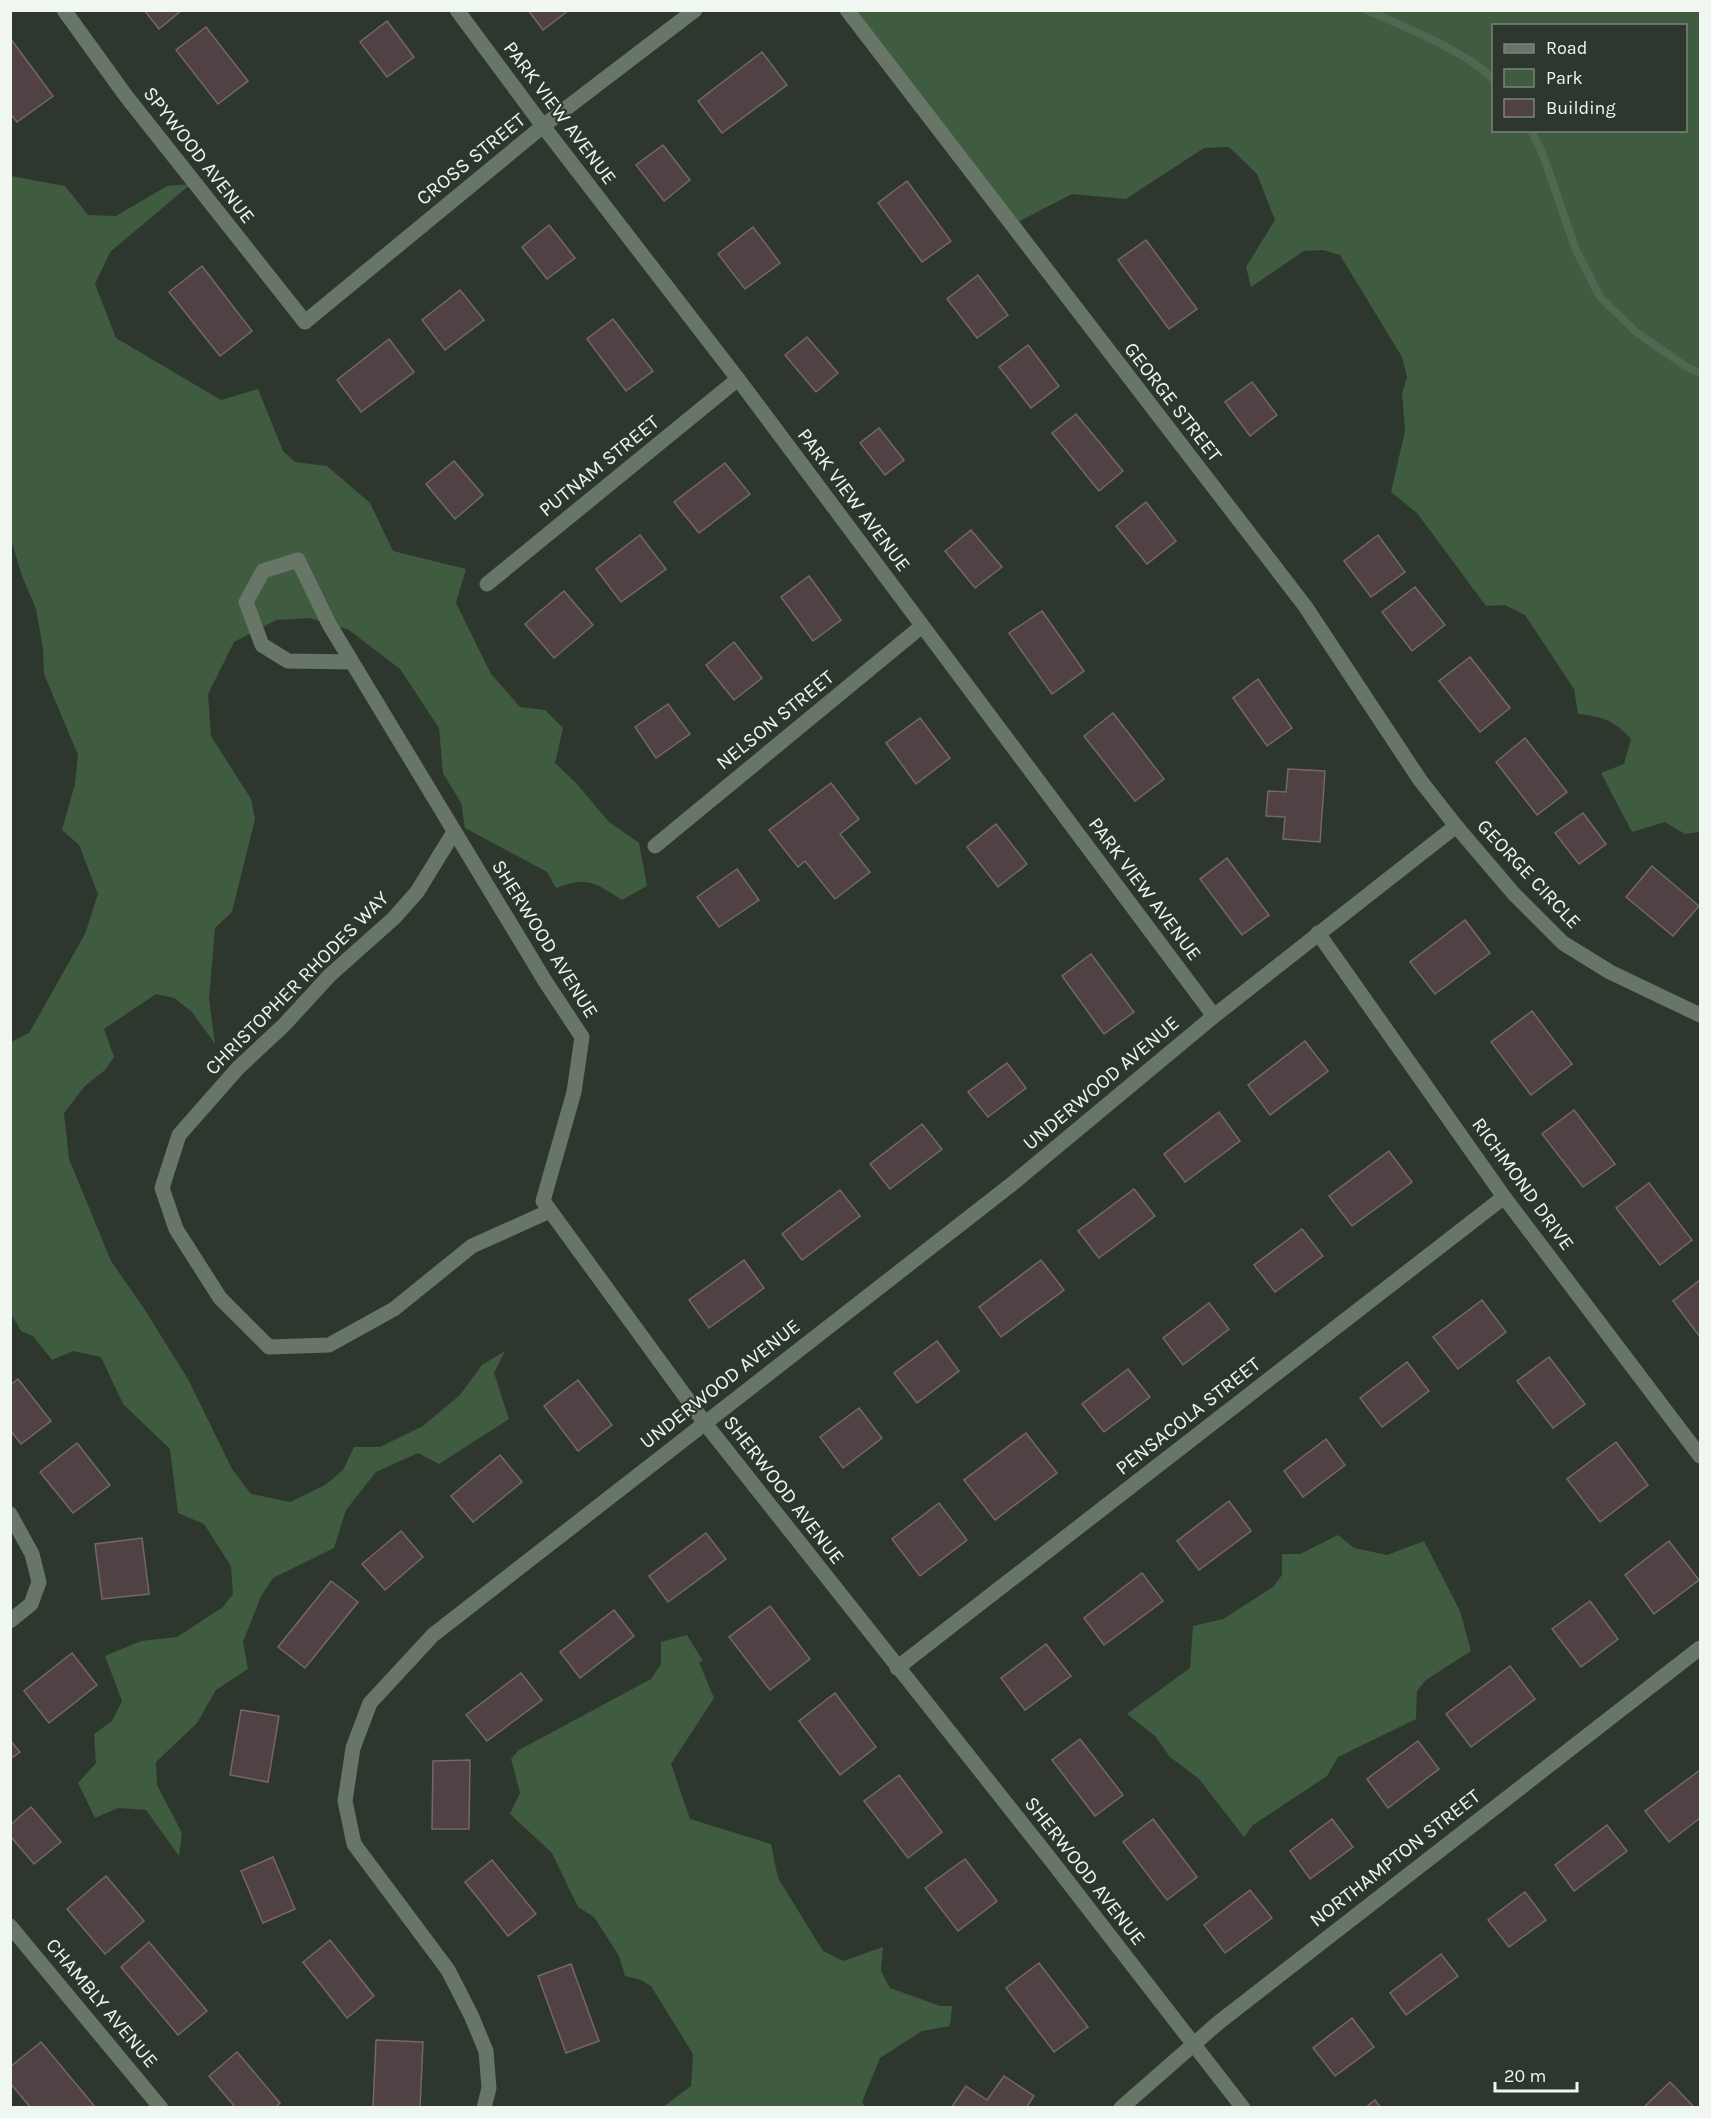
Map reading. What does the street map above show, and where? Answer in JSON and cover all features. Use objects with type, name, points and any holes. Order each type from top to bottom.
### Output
[{"type":"street","name":"SPYWOOD AVENUE","points":[[64,10],[126,96],[305,322]]},
{"type":"street","name":"PARK VIEW AVENUE","points":[[457,10],[543,126],[738,379],[1214,1016]]},
{"type":"street","name":"CROSS STREET","points":[[305,322],[543,126],[695,10]]},
{"type":"street","name":"GEORGE STREET","points":[[848,10],[1305,606],[1420,780],[1456,826]]},
{"type":"street","name":"PUTNAM STREET","points":[[487,584],[738,379]]},
{"type":"street","name":"SHERWOOD AVENUE","points":[[352,662],[288,661],[262,645],[246,602],[263,571],[298,560],[329,624],[352,662],[454,832],[545,981],[582,1037],[574,1092],[543,1201],[704,1422],[1051,1860],[1243,2108]]},
{"type":"street","name":"NELSON STREET","points":[[655,846],[922,626]]},
{"type":"street","name":"UNDERWOOD AVENUE","points":[[484,2108],[489,2088],[486,2051],[471,2014],[448,1970],[354,1844],[345,1801],[353,1748],[370,1703],[433,1635],[1012,1184],[1214,1016],[1456,826]]},
{"type":"street","name":"GEORGE CIRCLE","points":[[1456,826],[1514,894],[1563,943],[1610,972],[1701,1015]]},
{"type":"street","name":"CHRISTOPHER RHODES WAY","points":[[454,832],[417,892],[394,918],[330,975],[238,1068],[179,1135],[162,1188],[176,1229],[220,1298],[269,1347],[329,1345],[394,1309],[472,1246],[550,1211]]},
{"type":"street","name":"RICHMOND DRIVE","points":[[1318,933],[1504,1197],[1701,1456]]},
{"type":"street","name":"PENSACOLA STREET","points":[[897,1668],[1504,1197]]},
{"type":"street","points":[[10,1514],[32,1554],[39,1582],[31,1604],[10,1621]]},
{"type":"street","name":"NORTHAMPTON STREET","points":[[1121,2108],[1227,2016],[1701,1648]]},
{"type":"street","name":"CHAMBLY AVENUE","points":[[10,1926],[161,2108]]},
{"type":"green space","points":[[847,11],[1700,11],[1700,832],[1685,834],[1665,822],[1632,832],[1601,773],[1624,764],[1631,739],[1607,720],[1578,714],[1574,689],[1525,615],[1505,605],[1486,606],[1417,513],[1391,492],[1405,431],[1402,393],[1407,377],[1402,357],[1340,255],[1323,250],[1304,251],[1251,287],[1246,267],[1275,220],[1257,174],[1229,147],[1204,148],[1126,199],[1072,194],[1010,226]]},
{"type":"green space","points":[[11,176],[65,186],[88,215],[116,216],[167,186],[191,184],[110,252],[95,284],[116,338],[221,400],[258,389],[283,451],[295,462],[327,466],[370,503],[393,551],[466,569],[456,603],[491,674],[520,707],[545,710],[563,728],[555,763],[577,784],[609,822],[639,843],[647,886],[622,900],[591,883],[576,882],[556,888],[547,872],[465,828],[461,803],[443,773],[439,728],[400,669],[349,630],[310,618],[276,620],[234,642],[208,694],[211,736],[251,799],[255,819],[232,912],[215,928],[209,999],[215,1044],[192,1012],[174,998],[156,994],[104,1029],[114,1057],[105,1070],[85,1086],[64,1113],[69,1159],[111,1261],[188,1379],[232,1469],[251,1494],[290,1502],[325,1485],[343,1470],[354,1447],[380,1447],[423,1426],[460,1395],[482,1365],[505,1351],[494,1373],[509,1419],[439,1464],[418,1453],[376,1472],[346,1510],[334,1548],[273,1578],[261,1596],[243,1642],[248,1669],[216,1690],[197,1723],[156,1762],[157,1785],[182,1833],[179,1856],[146,1810],[118,1808],[95,1818],[78,1783],[96,1763],[94,1734],[112,1721],[122,1701],[105,1656],[141,1641],[177,1637],[223,1607],[233,1594],[231,1566],[204,1524],[178,1513],[170,1449],[123,1404],[101,1357],[73,1351],[52,1360],[33,1336],[21,1331],[11,1314],[11,1042],[29,1033],[85,934],[98,894],[79,845],[62,830],[75,784],[78,755],[44,674],[43,649],[36,609],[22,576],[11,540]]},
{"type":"green space","points":[[1338,1535],[1354,1548],[1387,1555],[1424,1541],[1460,1611],[1471,1651],[1426,1680],[1417,1691],[1416,1719],[1338,1757],[1327,1776],[1253,1825],[1244,1837],[1199,1779],[1170,1757],[1155,1736],[1127,1714],[1190,1668],[1193,1626],[1223,1619],[1273,1587],[1282,1575],[1282,1554],[1300,1554]]},
{"type":"green space","points":[[687,1635],[703,1661],[699,1662],[714,1698],[671,1764],[690,1819],[771,1844],[778,1878],[823,1951],[843,1961],[883,1947],[881,1971],[890,1988],[940,2006],[952,2006],[950,2026],[922,2031],[880,2058],[862,2102],[865,2107],[663,2107],[691,2086],[693,2054],[651,1986],[641,1980],[625,1976],[619,1956],[594,1917],[578,1907],[552,1853],[510,1814],[520,1793],[511,1759],[519,1750],[651,1679],[661,1664],[661,1642]]},
{"type":"building","points":[[144,10],[182,10],[159,29]]},
{"type":"building","points":[[528,10],[569,10],[543,30]]},
{"type":"building","points":[[387,21],[414,57],[387,77],[360,42]]},
{"type":"building","points":[[206,27],[248,81],[218,104],[176,50]]},
{"type":"building","points":[[10,38],[53,96],[17,122],[10,113]]},
{"type":"building","points":[[762,52],[787,85],[722,133],[698,101]]},
{"type":"building","points":[[663,145],[690,180],[664,201],[636,165]]},
{"type":"building","points":[[907,181],[951,241],[922,262],[878,203]]},
{"type":"building","points":[[549,225],[575,258],[547,279],[522,247]]},
{"type":"building","points":[[753,227],[780,263],[745,289],[718,254]]},
{"type":"building","points":[[1146,240],[1197,309],[1169,329],[1118,260]]},
{"type":"building","points":[[202,266],[252,331],[220,356],[169,292]]},
{"type":"building","points":[[978,275],[1008,315],[977,338],[947,299]]},
{"type":"building","points":[[460,290],[484,320],[445,350],[422,320]]},
{"type":"building","points":[[613,319],[653,371],[626,391],[587,339]]},
{"type":"building","points":[[807,337],[838,373],[816,392],[785,355]]},
{"type":"building","points":[[389,339],[414,372],[361,412],[337,380]]},
{"type":"building","points":[[1028,345],[1059,386],[1031,408],[999,367]]},
{"type":"building","points":[[1252,382],[1277,415],[1250,436],[1225,402]]},
{"type":"building","points":[[1076,414],[1123,471],[1099,491],[1052,433]]},
{"type":"building","points":[[879,428],[904,460],[885,475],[860,443]]},
{"type":"building","points":[[454,461],[483,495],[455,519],[426,484]]},
{"type":"building","points":[[725,463],[750,494],[699,533],[674,502]]},
{"type":"building","points":[[1146,502],[1176,541],[1147,564],[1116,526]]},
{"type":"building","points":[[971,530],[1002,567],[975,588],[945,551]]},
{"type":"building","points":[[640,535],[666,569],[621,602],[596,569]]},
{"type":"building","points":[[1378,535],[1405,572],[1371,597],[1344,561]]},
{"type":"building","points":[[809,576],[841,620],[813,641],[781,597]]},
{"type":"building","points":[[1415,587],[1445,625],[1412,651],[1382,612]]},
{"type":"building","points":[[564,591],[593,625],[554,658],[525,624]]},
{"type":"building","points":[[1042,611],[1084,671],[1052,694],[1009,633]]},
{"type":"building","points":[[734,642],[762,678],[734,700],[706,665]]},
{"type":"building","points":[[1470,657],[1510,708],[1480,732],[1439,681]]},
{"type":"building","points":[[1258,679],[1292,728],[1267,746],[1233,698]]},
{"type":"building","points":[[668,704],[690,734],[656,758],[635,727]]},
{"type":"building","points":[[1113,713],[1164,779],[1135,801],[1084,736]]},
{"type":"building","points":[[920,718],[950,758],[916,784],[886,743]]},
{"type":"building","points":[[1525,738],[1567,792],[1537,815],[1496,762]]},
{"type":"building","points":[[1288,769],[1325,771],[1320,842],[1283,839],[1285,817],[1266,816],[1268,791],[1286,792]]},
{"type":"building","points":[[831,783],[859,819],[840,834],[870,872],[835,899],[805,861],[798,867],[769,830]]},
{"type":"building","points":[[1583,813],[1606,844],[1579,864],[1555,833]]},
{"type":"building","points":[[996,824],[1027,864],[998,887],[967,847]]},
{"type":"building","points":[[1227,858],[1269,915],[1242,935],[1200,879]]},
{"type":"building","points":[[1652,866],[1699,906],[1673,936],[1626,897]]},
{"type":"building","points":[[737,869],[759,900],[719,927],[697,897]]},
{"type":"building","points":[[1465,920],[1490,953],[1435,994],[1410,962]]},
{"type":"building","points":[[1091,954],[1134,1012],[1104,1034],[1062,976]]},
{"type":"building","points":[[1532,1011],[1572,1064],[1531,1095],[1491,1042]]},
{"type":"building","points":[[1305,1041],[1328,1071],[1270,1115],[1248,1085]]},
{"type":"building","points":[[1007,1063],[1026,1088],[988,1117],[968,1092]]},
{"type":"building","points":[[1574,1110],[1615,1164],[1583,1187],[1542,1134]]},
{"type":"building","points":[[1219,1112],[1240,1141],[1185,1182],[1164,1154]]},
{"type":"building","points":[[922,1124],[942,1149],[890,1189],[870,1164]]},
{"type":"building","points":[[1389,1151],[1412,1182],[1352,1226],[1329,1196]]},
{"type":"building","points":[[1649,1183],[1692,1240],[1660,1265],[1616,1208]]},
{"type":"building","points":[[1134,1189],[1155,1216],[1099,1258],[1078,1231]]},
{"type":"building","points":[[840,1190],[860,1216],[802,1260],[782,1234]]},
{"type":"building","points":[[1302,1229],[1323,1256],[1275,1292],[1254,1265]]},
{"type":"building","points":[[744,1260],[764,1288],[709,1328],[689,1300]]},
{"type":"building","points":[[1041,1260],[1064,1290],[1001,1337],[979,1307]]},
{"type":"building","points":[[1700,1280],[1700,1337],[1673,1301]]},
{"type":"building","points":[[1482,1300],[1506,1332],[1458,1369],[1433,1337]]},
{"type":"building","points":[[1209,1303],[1229,1329],[1183,1365],[1163,1338]]},
{"type":"building","points":[[937,1341],[959,1371],[917,1403],[894,1373]]},
{"type":"building","points":[[1549,1357],[1585,1404],[1553,1428],[1517,1381]]},
{"type":"building","points":[[1407,1362],[1429,1391],[1382,1427],[1360,1398]]},
{"type":"building","points":[[1128,1369],[1150,1397],[1104,1432],[1082,1404]]},
{"type":"building","points":[[18,1379],[51,1421],[21,1444],[10,1430],[10,1385]]},
{"type":"building","points":[[578,1380],[612,1425],[578,1451],[544,1406]]},
{"type":"building","points":[[859,1408],[882,1438],[843,1468],[820,1437]]},
{"type":"building","points":[[1026,1433],[1057,1473],[995,1520],[964,1480]]},
{"type":"building","points":[[1326,1439],[1345,1465],[1303,1497],[1284,1471]]},
{"type":"building","points":[[1616,1442],[1648,1485],[1600,1522],[1567,1479]]},
{"type":"building","points":[[77,1443],[110,1485],[73,1513],[40,1472]]},
{"type":"building","points":[[500,1455],[522,1482],[473,1522],[451,1496]]},
{"type":"building","points":[[1229,1501],[1251,1531],[1199,1570],[1177,1541]]},
{"type":"building","points":[[939,1503],[967,1540],[920,1576],[892,1539]]},
{"type":"building","points":[[401,1531],[423,1557],[385,1590],[362,1564]]},
{"type":"building","points":[[706,1533],[726,1559],[668,1602],[649,1576]]},
{"type":"building","points":[[142,1538],[149,1594],[102,1599],[95,1544]]},
{"type":"building","points":[[1669,1541],[1699,1580],[1654,1614],[1625,1575]]},
{"type":"building","points":[[1142,1573],[1163,1601],[1104,1645],[1084,1618]]},
{"type":"building","points":[[331,1581],[358,1602],[305,1668],[278,1647]]},
{"type":"building","points":[[1590,1601],[1618,1639],[1581,1667],[1552,1629]]},
{"type":"building","points":[[770,1606],[810,1659],[770,1690],[729,1637]]},
{"type":"building","points":[[614,1610],[634,1636],[580,1678],[560,1652]]},
{"type":"building","points":[[1046,1644],[1071,1676],[1025,1710],[1001,1678]]},
{"type":"building","points":[[72,1653],[97,1685],[49,1723],[24,1691]]},
{"type":"building","points":[[1510,1666],[1535,1699],[1471,1747],[1446,1714]]},
{"type":"building","points":[[521,1673],[542,1700],[487,1741],[466,1715]]},
{"type":"building","points":[[835,1693],[876,1747],[840,1775],[799,1721]]},
{"type":"building","points":[[241,1710],[279,1716],[268,1782],[230,1775]]},
{"type":"building","points":[[1080,1739],[1123,1795],[1095,1816],[1052,1760]]},
{"type":"building","points":[[10,1740],[20,1752],[10,1759]]},
{"type":"building","points":[[1418,1741],[1439,1769],[1388,1808],[1367,1779]]},
{"type":"building","points":[[470,1760],[469,1829],[432,1829],[433,1761]]},
{"type":"building","points":[[1700,1770],[1700,1818],[1669,1842],[1645,1811]]},
{"type":"building","points":[[899,1775],[942,1832],[908,1858],[864,1801]]},
{"type":"building","points":[[31,1807],[61,1842],[34,1864],[10,1836],[10,1825]]},
{"type":"building","points":[[1153,1819],[1197,1877],[1167,1900],[1123,1842]]},
{"type":"building","points":[[1332,1819],[1353,1847],[1310,1879],[1290,1851]]},
{"type":"building","points":[[1607,1825],[1627,1851],[1574,1891],[1555,1865]]},
{"type":"building","points":[[273,1857],[295,1909],[263,1923],[241,1871]]},
{"type":"building","points":[[965,1859],[997,1901],[958,1931],[925,1888]]},
{"type":"building","points":[[492,1860],[536,1914],[508,1936],[465,1882]]},
{"type":"building","points":[[106,1876],[144,1921],[105,1954],[67,1909]]},
{"type":"building","points":[[1250,1890],[1272,1918],[1225,1953],[1204,1925]]},
{"type":"building","points":[[1525,1892],[1546,1920],[1509,1947],[1488,1920]]},
{"type":"building","points":[[330,1940],[374,1996],[347,2018],[303,1962]]},
{"type":"building","points":[[149,1942],[207,2011],[178,2035],[121,1967]]},
{"type":"building","points":[[1441,1954],[1458,1976],[1406,2015],[1390,1993]]},
{"type":"building","points":[[1039,1963],[1088,2027],[1054,2052],[1006,1988]]},
{"type":"building","points":[[571,1964],[599,2041],[566,2053],[538,1976]]},
{"type":"building","points":[[1352,2018],[1374,2047],[1335,2076],[1313,2048]]},
{"type":"building","points":[[376,2040],[423,2042],[420,2108],[373,2108]]},
{"type":"building","points":[[41,2042],[96,2108],[31,2108],[10,2083],[10,2067]]},
{"type":"building","points":[[237,2052],[280,2103],[275,2108],[236,2108],[209,2076]]},
{"type":"building","points":[[1004,2076],[1034,2096],[1026,2108],[951,2108],[966,2086],[987,2100]]},
{"type":"building","points":[[1670,2082],[1695,2108],[1643,2108]]},
{"type":"building","points":[[1375,2100],[1381,2108],[1365,2108]]},
{"type":"waterway","points":[[1367,10],[1468,59],[1492,78]]},
{"type":"waterway","points":[[1532,132],[1543,155],[1576,250],[1600,297],[1636,332],[1685,366],[1700,373]]}]
